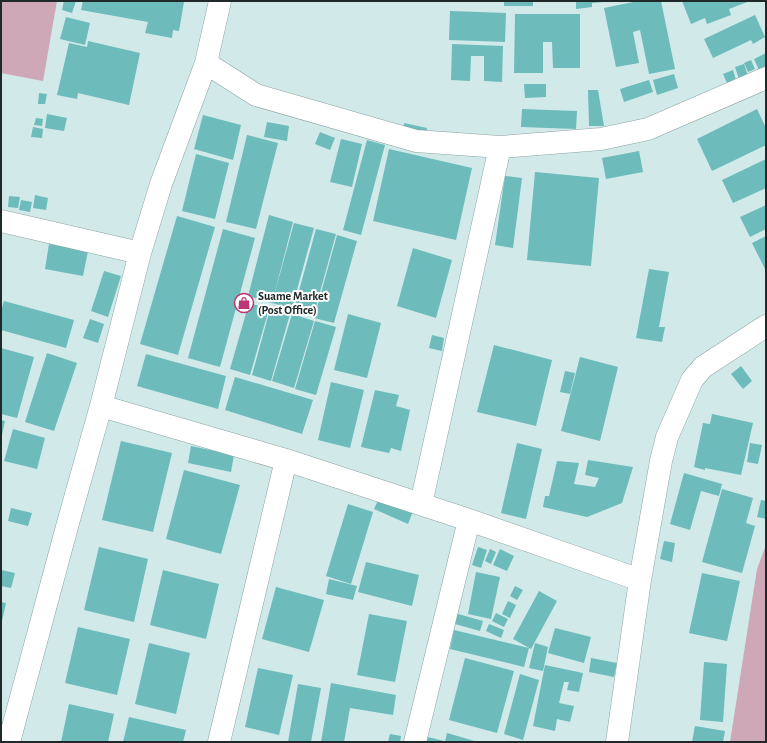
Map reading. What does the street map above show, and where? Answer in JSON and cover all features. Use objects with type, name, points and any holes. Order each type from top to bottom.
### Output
[{"type":"street","points":[[9,742],[140,253],[161,184],[206,63],[220,1]]},
{"type":"street","points":[[206,63],[256,95],[271,100],[416,141],[500,147],[601,139],[648,129],[766,78]]},
{"type":"street","points":[[421,504],[500,147]]},
{"type":"street","points":[[1,221],[140,253]]},
{"type":"street","points":[[617,742],[640,580],[661,460],[667,437],[692,380],[703,367],[766,326]]},
{"type":"street","points":[[100,406],[286,460],[469,520],[640,580]]},
{"type":"street","points":[[219,742],[286,460]]},
{"type":"street","points":[[415,742],[469,520]]},
{"type":"shaded area","points":[[1,1],[57,1],[43,81],[1,73]]},
{"type":"shaded area","points":[[766,545],[766,742],[730,742],[757,569]]},
{"type":"building","points":[[64,1],[76,1],[72,13],[62,10]]},
{"type":"building","points":[[83,1],[184,2],[179,31],[173,30],[172,38],[145,33],[148,22],[81,10]]},
{"type":"building","points":[[504,1],[533,1],[533,6],[504,6]]},
{"type":"building","points":[[576,1],[604,2],[592,3],[592,7],[576,9]]},
{"type":"building","points":[[638,1],[661,1],[675,69],[649,74],[640,30],[633,32],[639,63],[616,67],[604,8]]},
{"type":"building","points":[[682,1],[750,1],[729,9],[731,15],[707,24],[705,18],[691,24]]},
{"type":"building","points":[[450,11],[506,13],[505,42],[449,40]]},
{"type":"building","points":[[515,14],[580,14],[580,68],[553,68],[552,42],[543,42],[543,73],[514,73]]},
{"type":"building","points":[[755,15],[765,37],[753,44],[751,40],[713,58],[704,39]]},
{"type":"building","points":[[66,17],[90,23],[85,45],[60,39]]},
{"type":"building","points":[[88,41],[140,53],[129,105],[78,93],[77,99],[57,95],[69,43],[87,47]]},
{"type":"building","points":[[452,44],[503,46],[502,82],[484,81],[484,56],[471,56],[470,81],[451,80]]},
{"type":"building","points":[[766,53],[766,66],[759,70],[754,59]]},
{"type":"building","points":[[751,60],[755,69],[748,72],[744,63]]},
{"type":"building","points":[[744,64],[748,76],[739,79],[735,67]]},
{"type":"building","points":[[733,70],[736,80],[727,83],[723,74]]},
{"type":"building","points":[[674,74],[678,88],[657,95],[653,80]]},
{"type":"building","points":[[649,80],[653,92],[624,102],[620,89]]},
{"type":"building","points":[[524,84],[546,84],[546,97],[525,98]]},
{"type":"building","points":[[588,90],[598,90],[604,126],[589,126]]},
{"type":"building","points":[[39,93],[47,94],[45,104],[38,104]]},
{"type":"building","points":[[522,109],[577,111],[576,129],[521,127]]},
{"type":"building","points":[[757,109],[766,128],[766,145],[712,171],[697,139]]},
{"type":"building","points":[[47,114],[67,118],[64,131],[45,128]]},
{"type":"building","points":[[203,115],[241,125],[233,160],[194,149]]},
{"type":"building","points":[[36,118],[43,119],[42,126],[34,125]]},
{"type":"building","points":[[267,122],[289,126],[287,141],[264,137]]},
{"type":"building","points":[[404,123],[427,128],[426,135],[403,131]]},
{"type":"building","points":[[33,127],[43,129],[42,138],[31,137]]},
{"type":"building","points":[[320,132],[335,138],[330,150],[315,144]]},
{"type":"building","points":[[247,135],[278,143],[256,229],[226,222]]},
{"type":"building","points":[[341,139],[362,144],[352,187],[330,182]]},
{"type":"building","points":[[367,140],[385,145],[361,235],[343,230]]},
{"type":"building","points":[[389,149],[472,168],[456,240],[373,221]]},
{"type":"building","points":[[639,151],[643,172],[606,179],[602,158]]},
{"type":"building","points":[[196,154],[229,163],[215,219],[182,211]]},
{"type":"building","points":[[766,159],[766,188],[733,203],[722,180]]},
{"type":"building","points":[[535,172],[599,178],[591,266],[527,260]]},
{"type":"building","points":[[505,176],[522,178],[513,248],[495,245]]},
{"type":"building","points":[[35,195],[48,198],[46,210],[33,208]]},
{"type":"building","points":[[9,196],[20,197],[18,208],[8,207]]},
{"type":"building","points":[[21,200],[32,202],[30,212],[19,210]]},
{"type":"building","points":[[766,205],[766,229],[750,237],[740,217]]},
{"type":"building","points":[[269,215],[293,222],[272,303],[248,296]]},
{"type":"building","points":[[177,216],[215,227],[178,355],[140,344]]},
{"type":"building","points":[[294,223],[314,228],[292,308],[272,303]]},
{"type":"building","points":[[223,229],[255,238],[220,367],[188,358]]},
{"type":"building","points":[[316,229],[336,234],[314,314],[294,309]]},
{"type":"building","points":[[337,235],[357,241],[334,323],[314,318]]},
{"type":"building","points":[[766,236],[766,271],[752,243]]},
{"type":"building","points":[[49,244],[88,251],[83,276],[45,269]]},
{"type":"building","points":[[413,248],[452,260],[436,318],[397,306]]},
{"type":"building","points":[[649,269],[669,272],[659,327],[665,327],[662,342],[636,338]]},
{"type":"building","points":[[104,271],[121,276],[108,317],[91,311]]},
{"type":"building","points":[[4,301],[74,320],[66,348],[1,330],[1,311]]},
{"type":"building","points":[[249,303],[269,309],[250,375],[230,369]]},
{"type":"building","points":[[270,309],[290,314],[271,381],[252,375]]},
{"type":"building","points":[[292,314],[314,321],[294,388],[272,381]]},
{"type":"building","points":[[348,314],[381,323],[367,378],[334,370]]},
{"type":"building","points":[[90,319],[104,324],[98,343],[83,338]]},
{"type":"building","points":[[315,321],[336,327],[316,395],[295,389]]},
{"type":"building","points":[[432,335],[444,338],[442,351],[429,348]]},
{"type":"building","points":[[494,345],[552,360],[536,426],[477,412]]},
{"type":"building","points":[[1,348],[34,357],[17,418],[1,414]]},
{"type":"building","points":[[47,353],[77,363],[54,431],[25,422]]},
{"type":"building","points":[[146,354],[226,376],[218,409],[137,386]]},
{"type":"building","points":[[580,357],[618,367],[600,441],[561,431]]},
{"type":"building","points":[[741,366],[752,381],[743,389],[731,374]]},
{"type":"building","points":[[565,371],[575,373],[570,394],[560,392]]},
{"type":"building","points":[[235,377],[313,400],[302,434],[225,410]]},
{"type":"building","points":[[331,382],[364,390],[350,448],[318,440]]},
{"type":"building","points":[[375,390],[399,395],[396,406],[410,410],[401,451],[391,448],[389,453],[361,447]]},
{"type":"building","points":[[712,414],[753,423],[741,475],[694,467],[703,423],[710,424]]},
{"type":"building","points":[[1,420],[5,421],[2,435],[1,435]]},
{"type":"building","points":[[13,429],[45,438],[37,469],[4,461]]},
{"type":"building","points":[[121,441],[172,453],[153,532],[102,520]]},
{"type":"building","points":[[517,443],[542,449],[526,519],[501,513]]},
{"type":"building","points":[[750,443],[762,445],[758,464],[747,462]]},
{"type":"building","points":[[191,446],[234,455],[231,472],[188,463]]},
{"type":"building","points":[[588,460],[633,467],[622,503],[587,517],[543,507],[545,496],[549,496],[557,461],[579,463],[574,484],[595,487],[599,478],[585,475]]},
{"type":"building","points":[[184,470],[240,485],[221,554],[166,539]]},
{"type":"building","points":[[684,473],[722,484],[719,496],[701,491],[690,530],[670,524]]},
{"type":"building","points":[[722,489],[753,498],[746,523],[755,526],[742,573],[702,562]]},
{"type":"building","points":[[380,496],[413,511],[408,524],[374,509]]},
{"type":"building","points":[[761,500],[766,501],[766,519],[757,517]]},
{"type":"building","points":[[348,504],[373,512],[351,584],[326,576]]},
{"type":"building","points":[[11,508],[32,513],[28,526],[8,521]]},
{"type":"building","points":[[664,541],[675,543],[672,562],[660,559]]},
{"type":"building","points":[[99,547],[148,559],[134,622],[84,610]]},
{"type":"building","points":[[478,547],[487,550],[481,568],[472,565]]},
{"type":"building","points":[[490,549],[496,552],[491,564],[485,561]]},
{"type":"building","points":[[500,549],[514,556],[507,571],[493,565]]},
{"type":"building","points":[[366,562],[419,575],[412,606],[358,592]]},
{"type":"building","points":[[1,570],[15,573],[11,588],[1,586]]},
{"type":"building","points":[[163,570],[219,584],[206,639],[150,625]]},
{"type":"building","points":[[476,572],[500,577],[491,619],[468,614]]},
{"type":"building","points":[[702,573],[740,581],[727,641],[689,633]]},
{"type":"building","points":[[329,579],[357,586],[353,600],[326,594]]},
{"type":"building","points":[[515,586],[523,590],[517,600],[510,596]]},
{"type":"building","points":[[276,587],[324,600],[309,652],[262,639]]},
{"type":"building","points":[[539,591],[557,601],[531,649],[513,639]]},
{"type":"building","points":[[508,601],[516,605],[510,618],[502,614]]},
{"type":"building","points":[[1,602],[6,603],[2,621],[1,620]]},
{"type":"building","points":[[451,612],[483,621],[480,631],[448,622]]},
{"type":"building","points":[[496,613],[508,619],[504,627],[492,621]]},
{"type":"building","points":[[369,614],[407,621],[395,682],[357,675]]},
{"type":"building","points":[[489,624],[504,630],[501,638],[486,631]]},
{"type":"building","points":[[78,627],[130,639],[117,695],[65,683]]},
{"type":"building","points":[[555,628],[591,637],[584,663],[548,653]]},
{"type":"building","points":[[454,630],[529,648],[524,667],[450,649]]},
{"type":"building","points":[[149,643],[190,653],[176,714],[135,704]]},
{"type":"building","points":[[535,643],[548,647],[543,671],[529,668]]},
{"type":"building","points":[[465,658],[514,671],[497,733],[449,720]]},
{"type":"building","points":[[591,658],[617,663],[614,677],[589,672]]},
{"type":"building","points":[[704,662],[727,664],[723,722],[700,720]]},
{"type":"building","points":[[545,665],[583,673],[579,692],[567,690],[569,682],[564,682],[559,703],[574,706],[570,722],[557,719],[555,731],[533,726]]},
{"type":"building","points":[[258,668],[293,675],[279,735],[245,727]]},
{"type":"building","points":[[520,674],[539,680],[523,740],[504,734]]},
{"type":"building","points":[[331,683],[396,695],[393,715],[350,708],[344,742],[321,742]]},
{"type":"building","points":[[298,684],[321,688],[311,742],[288,742]]},
{"type":"building","points":[[69,704],[114,714],[108,742],[61,742]]},
{"type":"building","points":[[129,717],[186,730],[183,742],[123,742]]},
{"type":"building","points":[[695,726],[725,731],[723,742],[692,742]]},
{"type":"building","points":[[447,733],[478,742],[445,742]]},
{"type":"building","points":[[390,734],[401,736],[400,742],[388,742]]},
{"type":"building","points":[[428,737],[444,741],[444,742],[426,742]]},
{"type":"place","name":"Suame Market (Post Office)","points":[[244,303]]}]
